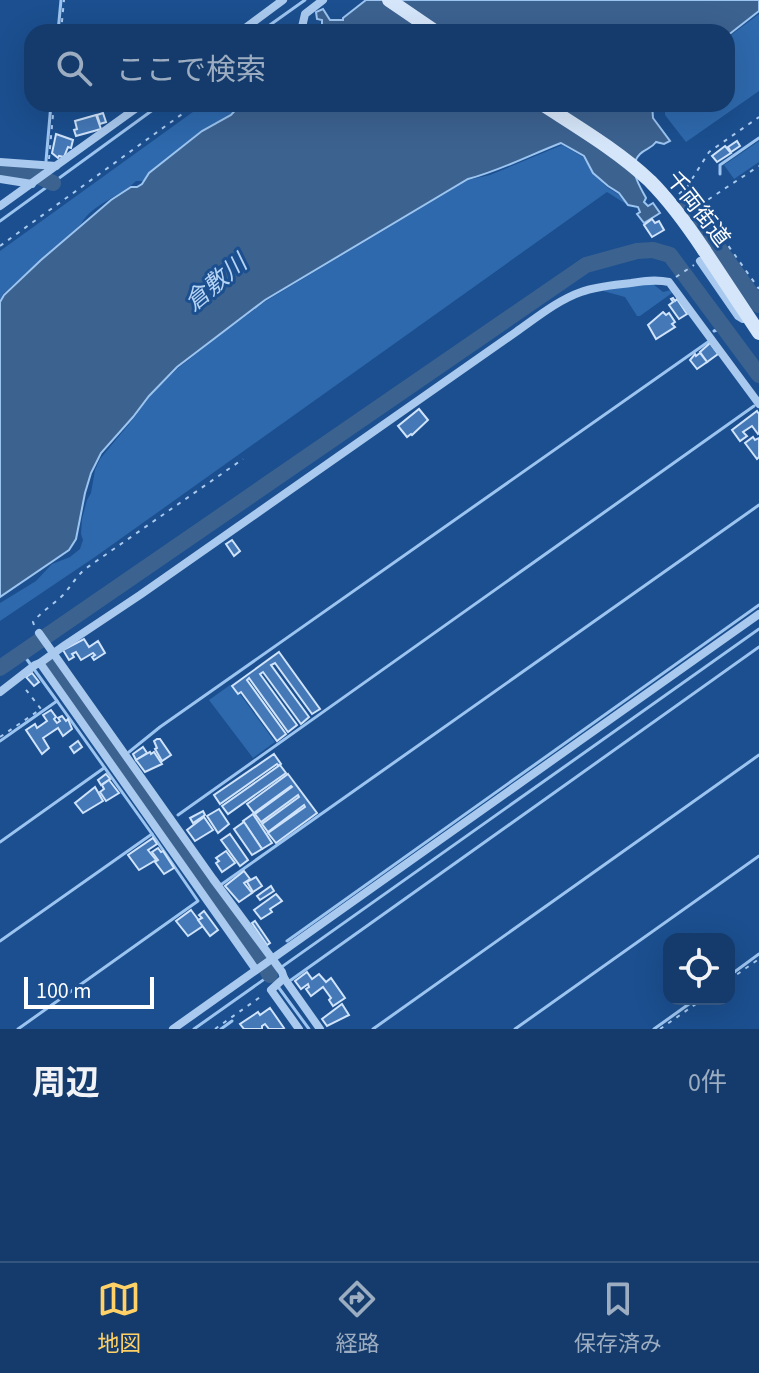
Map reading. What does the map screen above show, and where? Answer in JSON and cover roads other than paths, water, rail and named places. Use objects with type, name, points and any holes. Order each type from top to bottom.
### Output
[{"type":"street","points":[[251,24],[283,0]]},
{"type":"street","points":[[303,24],[305,14],[323,0]]},
{"type":"street","points":[[389,0],[424,24]]},
{"type":"street","points":[[0,206],[131,112]]},
{"type":"street","name":"千両街道","points":[[554,112],[648,180],[677,211],[701,258],[759,333]]},
{"type":"street","points":[[0,162],[51,169]]},
{"type":"street","points":[[0,179],[35,182]]},
{"type":"street","points":[[0,692],[52,649],[140,595],[516,332],[581,292],[639,282],[669,282],[759,404]]},
{"type":"street","points":[[299,1029],[271,990],[279,969],[759,614]]},
{"type":"street","points":[[39,633],[320,1029]]},
{"type":"street","points":[[35,665],[256,970]]},
{"type":"street","points":[[173,1029],[256,970],[279,969]]},
{"type":"water","points":[[366,0],[759,0],[759,11],[735,30],[735,24],[322,24],[316,12],[323,9],[330,20],[343,18]]},
{"type":"water","name":"倉敷川","points":[[234,112],[653,112],[653,118],[670,141],[664,144],[656,142],[642,152],[636,159],[634,170],[646,198],[644,202],[648,206],[653,203],[660,213],[644,223],[637,214],[640,212],[638,207],[628,205],[619,193],[593,173],[584,156],[561,143],[468,179],[265,300],[177,367],[101,453],[91,473],[76,539],[69,550],[0,597],[0,302],[41,260],[111,200],[142,184],[149,173],[202,131]]},
{"type":"waterway","points":[[59,24],[61,0]]},
{"type":"waterway","points":[[271,24],[305,0]]},
{"type":"waterway","points":[[46,161],[50,112]]},
{"type":"waterway","points":[[0,221],[150,112]]},
{"type":"waterway","points":[[720,174],[720,165],[759,138]]},
{"type":"waterway","points":[[0,172],[38,176],[53,183]]},
{"type":"waterway","points":[[686,202],[759,305]]},
{"type":"waterway","points":[[0,668],[586,265],[637,251],[653,250],[670,255],[759,375]]},
{"type":"waterway","points":[[714,331],[725,327]]},
{"type":"waterway","points":[[129,752],[160,727],[708,342]]},
{"type":"waterway","points":[[178,815],[754,406]]},
{"type":"waterway","points":[[222,884],[759,505]]},
{"type":"waterway","points":[[287,941],[759,605]]},
{"type":"waterway","points":[[194,1029],[759,629]]},
{"type":"waterway","points":[[291,980],[759,647]]},
{"type":"waterway","points":[[0,741],[57,701],[23,654]]},
{"type":"waterway","points":[[49,663],[261,961]]},
{"type":"waterway","points":[[0,941],[152,834],[57,701]]},
{"type":"waterway","points":[[373,1029],[759,755]]},
{"type":"waterway","points":[[0,842],[104,768]]},
{"type":"waterway","points":[[18,1029],[198,901],[152,834]]},
{"type":"waterway","points":[[515,1029],[759,856]]},
{"type":"waterway","points":[[735,972],[759,954]]},
{"type":"waterway","points":[[279,988],[309,1029]]},
{"type":"waterway","points":[[654,1029],[688,1005]]},
{"type":"waterway","points":[[221,1029],[232,1021]]}]
